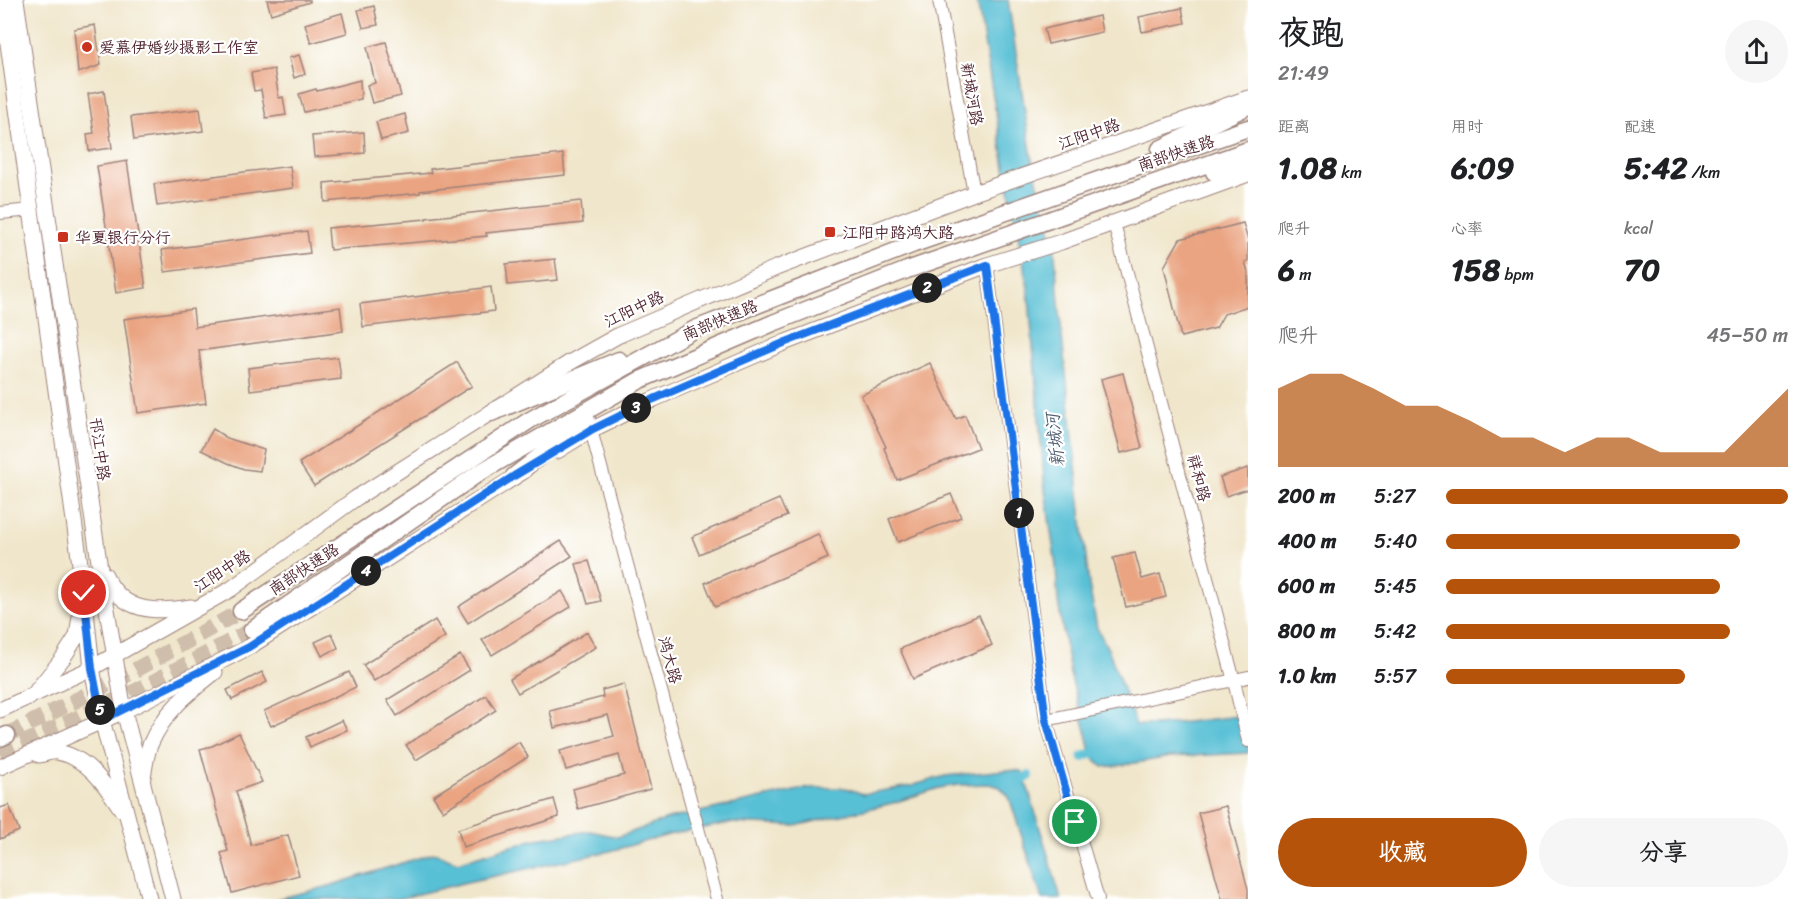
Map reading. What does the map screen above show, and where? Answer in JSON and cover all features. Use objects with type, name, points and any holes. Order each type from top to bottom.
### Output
[{"type":"highway","points":[[1092,182],[1248,106]]},
{"type":"highway","name":"南部快速路","points":[[240,611],[530,420],[695,329],[914,244],[1248,128]]},
{"type":"highway","name":"南部快速路","points":[[252,630],[479,472],[640,380],[773,323],[907,270],[1248,150]]},
{"type":"highway","points":[[1100,202],[1248,163]]},
{"type":"highway","points":[[491,413],[695,329]]},
{"type":"highway","points":[[514,476],[640,380]]},
{"type":"main road","points":[[2,0],[84,593],[92,668],[102,720],[149,899]]},
{"type":"main road","name":"邗江中路","points":[[16,0],[99,562],[124,711],[173,899]]},
{"type":"main road","name":"江阳中路","points":[[0,710],[92,668],[231,589],[356,498],[569,363],[619,335],[776,268],[974,193],[1248,98]]},
{"type":"main road","points":[[142,780],[150,746],[169,711],[190,691],[249,647],[514,476],[591,430],[654,399],[786,342],[987,265],[1061,242],[1248,174]]},
{"type":"main road","points":[[99,562],[111,589],[136,608],[167,611],[203,605]]},
{"type":"main road","points":[[34,694],[63,658],[77,636],[84,593]]},
{"type":"main road","points":[[0,767],[124,711],[249,647]]},
{"type":"main road","points":[[21,758],[57,752],[82,761],[105,784],[130,823]]},
{"type":"street","name":"新城河路","points":[[939,0],[974,193]]},
{"type":"street","points":[[0,213],[32,210]]},
{"type":"street","name":"祥和路","points":[[1114,223],[1248,741]]},
{"type":"street","points":[[987,265],[1046,720],[1098,899]]},
{"type":"street","name":"鸿大路","points":[[591,430],[717,899]]},
{"type":"street","points":[[1046,720],[1248,677]]},
{"type":"water","name":"新城河","points":[[977,0],[1008,0],[1033,165],[1054,244],[1089,585],[1097,628],[1109,651],[1136,725],[1158,725],[1248,715],[1248,753],[1170,757],[1103,767],[1090,755],[1088,738],[1070,674],[1058,601],[1056,566],[1045,490],[1028,287]]},
{"type":"water","points":[[1007,770],[1022,771],[1025,778],[1061,899],[1042,899],[1009,797],[1000,787],[989,784],[939,788],[893,803],[795,826],[730,823],[672,834],[610,851],[398,899],[277,899],[326,887],[434,853],[458,862],[536,839],[590,831],[618,837],[668,819],[808,788],[846,788],[863,794],[911,786],[945,776]]},
{"type":"building","points":[[267,0],[310,0],[310,2],[271,14]]},
{"type":"building","points":[[374,6],[378,25],[363,28],[358,10]]},
{"type":"building","points":[[1182,8],[1185,23],[1142,32],[1139,17]]},
{"type":"building","points":[[342,13],[347,33],[311,43],[305,24]]},
{"type":"building","points":[[1099,16],[1102,32],[1048,44],[1044,29]]},
{"type":"building","name":"爱慕伊婚纱摄影工作室","points":[[95,25],[101,65],[78,73],[74,29]]},
{"type":"building","points":[[386,42],[401,96],[372,103],[367,85],[375,83],[367,47]]},
{"type":"building","points":[[299,55],[305,74],[294,78],[289,58]]},
{"type":"building","points":[[274,69],[279,98],[283,97],[286,115],[266,118],[261,90],[254,91],[251,73]]},
{"type":"building","points":[[360,80],[361,99],[304,112],[299,94]]},
{"type":"building","points":[[104,91],[112,148],[89,151],[87,134],[94,133],[88,94]]},
{"type":"building","points":[[200,109],[203,131],[134,140],[131,117]]},
{"type":"building","points":[[405,114],[409,133],[381,140],[376,122]]},
{"type":"building","points":[[364,132],[365,153],[314,157],[312,136]]},
{"type":"building","points":[[563,154],[565,175],[325,202],[324,183],[431,173],[430,169]]},
{"type":"building","points":[[127,161],[146,288],[116,293],[97,166]]},
{"type":"building","points":[[290,166],[293,188],[157,206],[154,184]]},
{"type":"building","points":[[581,201],[583,223],[486,233],[487,236],[330,250],[328,228]]},
{"type":"building","points":[[1243,223],[1248,241],[1248,261],[1245,262],[1248,272],[1248,306],[1224,314],[1216,328],[1181,337],[1164,267],[1180,239]]},
{"type":"building","points":[[307,231],[310,253],[165,272],[162,250]]},
{"type":"building","points":[[555,259],[558,280],[508,285],[506,264]]},
{"type":"building","points":[[491,287],[494,311],[363,327],[360,304]]},
{"type":"building","points":[[340,307],[343,331],[199,351],[206,403],[138,413],[124,319],[193,309],[195,327]]},
{"type":"building","points":[[338,357],[341,379],[250,390],[248,368]]},
{"type":"building","points":[[457,362],[472,386],[314,486],[299,463]]},
{"type":"building","points":[[930,363],[956,419],[965,415],[978,448],[897,480],[884,448],[886,447],[861,395]]},
{"type":"building","points":[[1123,373],[1142,448],[1121,453],[1101,379]]},
{"type":"building","points":[[213,429],[227,438],[264,450],[260,471],[244,469],[201,450]]},
{"type":"building","points":[[1248,468],[1248,489],[1226,496],[1220,477]]},
{"type":"building","points":[[951,494],[961,517],[898,542],[889,519]]},
{"type":"building","points":[[779,499],[787,516],[699,554],[692,537]]},
{"type":"building","points":[[818,534],[828,558],[715,607],[705,583]]},
{"type":"building","points":[[561,541],[572,556],[468,623],[458,607]]},
{"type":"building","points":[[1135,553],[1142,579],[1160,574],[1166,597],[1126,607],[1113,558]]},
{"type":"building","points":[[589,561],[601,601],[588,604],[576,564]]},
{"type":"building","points":[[562,591],[571,607],[492,655],[482,640]]},
{"type":"building","points":[[979,615],[992,645],[913,679],[900,649]]},
{"type":"building","points":[[435,620],[445,637],[374,681],[363,665]]},
{"type":"building","points":[[587,632],[596,647],[518,693],[510,679]]},
{"type":"building","points":[[332,634],[338,648],[322,656],[315,642]]},
{"type":"building","points":[[460,655],[470,670],[397,716],[387,700]]},
{"type":"building","points":[[262,672],[267,682],[232,700],[227,690]]},
{"type":"building","points":[[349,672],[356,687],[271,726],[264,711]]},
{"type":"building","points":[[624,684],[651,789],[578,809],[573,789],[624,775],[619,755],[566,770],[560,751],[614,736],[608,715],[554,728],[550,711],[603,697],[602,690]]},
{"type":"building","points":[[486,695],[496,710],[416,760],[406,745]]},
{"type":"building","points":[[342,720],[347,730],[310,747],[306,737]]},
{"type":"building","points":[[239,733],[262,782],[236,791],[251,845],[288,835],[299,875],[232,893],[221,853],[228,851],[200,749]]},
{"type":"building","points":[[519,742],[528,757],[443,811],[433,796]]},
{"type":"building","points":[[554,799],[559,817],[463,847],[458,829]]},
{"type":"building","points":[[9,805],[19,831],[0,839],[0,808]]},
{"type":"building","points":[[1226,806],[1248,889],[1248,899],[1222,899],[1198,813]]},
{"type":"waterway","points":[[1083,757],[1102,749]]},
{"type":"waterway","points":[[1025,778],[1029,776]]},
{"type":"tunnel","points":[[7,735],[130,673],[241,611]]},
{"type":"tunnel","points":[[0,754],[136,691],[252,630]]},
{"type":"place","name":"爱慕伊婚纱摄影工作室","points":[[87,47]]},
{"type":"place","name":"江阳中路鸿大路","points":[[830,232]]},
{"type":"place","name":"华夏银行分行","points":[[63,237]]},
{"type":"route","points":[[84,593],[92,668],[102,720],[249,647],[514,476],[591,430],[654,399],[786,342],[987,265],[1046,720],[1075,822]]}]
